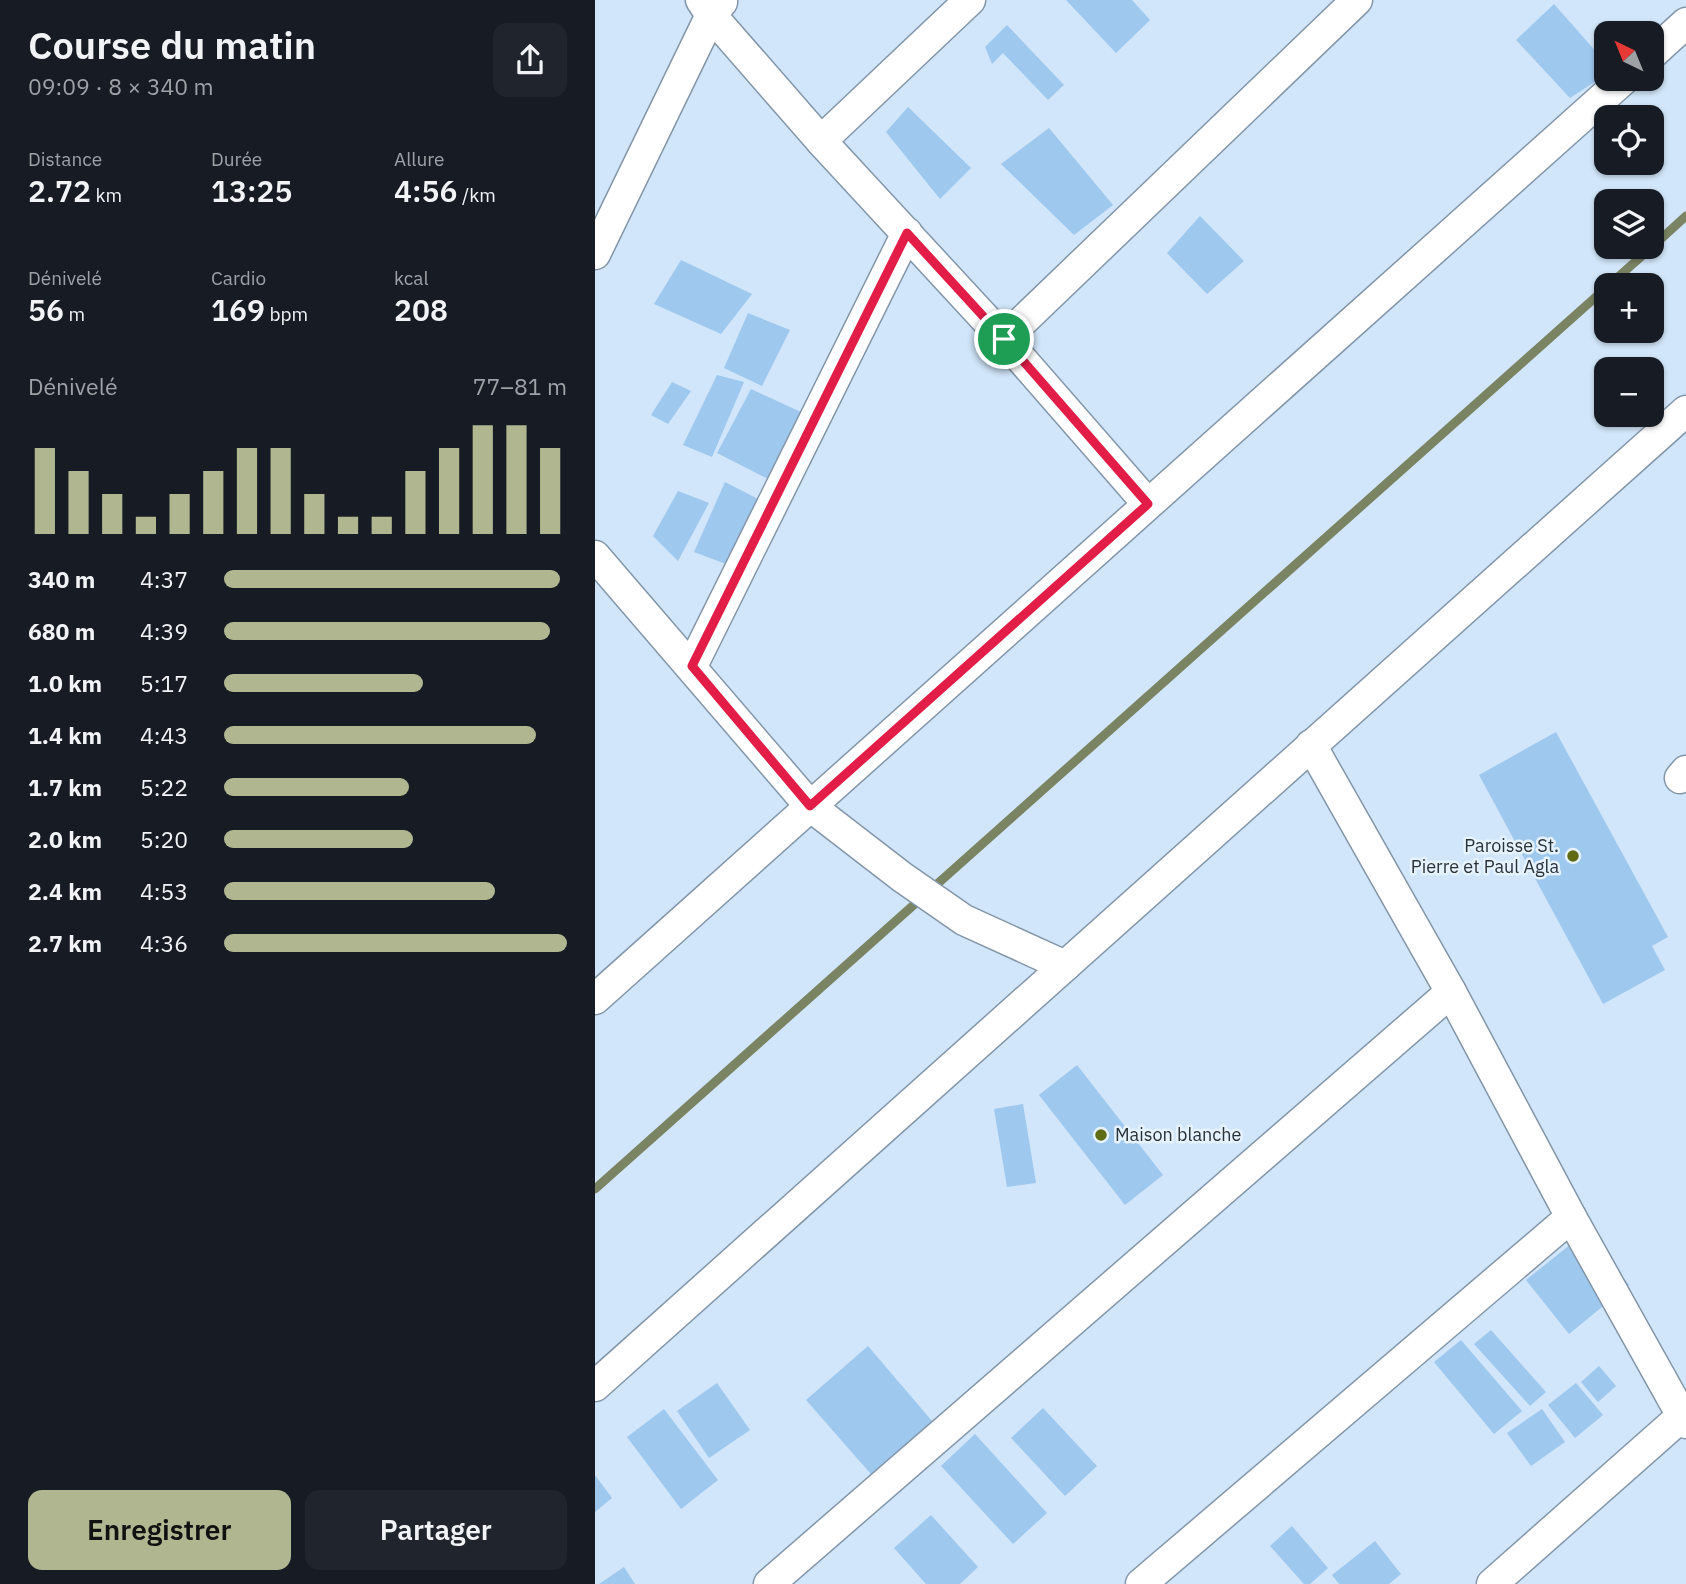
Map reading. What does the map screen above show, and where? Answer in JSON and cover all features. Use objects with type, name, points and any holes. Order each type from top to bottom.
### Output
[{"type":"street","points":[[821,141],[970,0]]},
{"type":"street","points":[[1004,339],[1357,0]]},
{"type":"street","points":[[595,254],[712,5],[821,141],[1004,339],[1148,504]]},
{"type":"street","points":[[1664,43],[1686,23]]},
{"type":"street","points":[[595,999],[1611,91]]},
{"type":"street","points":[[692,666],[907,233]]},
{"type":"street","points":[[595,1386],[1686,411]]},
{"type":"street","points":[[595,556],[810,806],[902,877],[964,920],[1065,966]]},
{"type":"street","points":[[1311,745],[1451,992],[1571,1217],[1684,1419],[1492,1584]]},
{"type":"street","points":[[769,1584],[1451,992]]},
{"type":"street","points":[[1141,1584],[1571,1217]]},
{"type":"building","points":[[1066,0],[1132,0],[1150,20],[1116,53]]},
{"type":"building","points":[[1554,4],[1594,49],[1594,82],[1570,98],[1516,40]]},
{"type":"building","points":[[1007,25],[1064,85],[1048,100],[1003,53],[992,64],[985,47]]},
{"type":"building","points":[[908,107],[971,168],[940,199],[886,132]]},
{"type":"building","points":[[1049,128],[1113,205],[1074,235],[1001,164]]},
{"type":"building","points":[[1200,216],[1244,261],[1207,294],[1167,253]]},
{"type":"building","points":[[681,260],[752,294],[721,334],[654,304]]},
{"type":"building","points":[[748,313],[790,330],[762,386],[724,368]]},
{"type":"building","points":[[717,375],[744,382],[712,457],[683,445]]},
{"type":"building","points":[[672,382],[691,391],[668,424],[651,415]]},
{"type":"building","points":[[751,389],[803,413],[768,479],[717,453]]},
{"type":"building","points":[[725,482],[758,499],[726,564],[694,552]]},
{"type":"building","points":[[678,491],[709,503],[678,561],[653,536]]},
{"type":"building","name":"Paroisse St. Pierre et Paul Agla","points":[[1556,732],[1668,937],[1652,946],[1665,970],[1603,1004],[1479,775]]},
{"type":"building","name":"Maison blanche","points":[[1077,1065],[1163,1175],[1125,1205],[1039,1095]]},
{"type":"building","points":[[1023,1104],[1036,1183],[1007,1187],[994,1109]]},
{"type":"building","points":[[1586,1232],[1629,1285],[1569,1334],[1526,1280]]},
{"type":"building","points":[[1491,1330],[1546,1392],[1530,1406],[1474,1344]]},
{"type":"building","points":[[1461,1340],[1522,1411],[1494,1434],[1434,1362]]},
{"type":"building","points":[[868,1346],[938,1428],[877,1481],[806,1400]]},
{"type":"building","points":[[1599,1366],[1616,1386],[1598,1402],[1581,1382]]},
{"type":"building","points":[[717,1383],[750,1430],[709,1458],[677,1411]]},
{"type":"building","points":[[1576,1383],[1603,1415],[1575,1438],[1548,1405]]},
{"type":"building","points":[[1043,1408],[1097,1466],[1065,1496],[1011,1438]]},
{"type":"building","points":[[664,1409],[718,1480],[681,1509],[627,1437]]},
{"type":"building","points":[[1542,1409],[1565,1442],[1531,1466],[1507,1433]]},
{"type":"building","points":[[975,1434],[1047,1513],[1013,1544],[941,1466]]},
{"type":"building","points":[[595,1475],[612,1498],[595,1512]]},
{"type":"building","points":[[931,1515],[978,1567],[960,1584],[926,1584],[894,1548]]},
{"type":"building","points":[[1292,1526],[1328,1568],[1310,1584],[1304,1584],[1270,1546]]},
{"type":"building","points":[[1375,1541],[1401,1574],[1389,1584],[1339,1584],[1332,1575]]},
{"type":"building","points":[[624,1567],[635,1584],[599,1584]]},
{"type":"waterway","points":[[1664,236],[1686,216]]},
{"type":"waterway","points":[[1623,273],[1638,259]]},
{"type":"waterway","points":[[595,1189],[1594,299]]},
{"type":"place","name":"Paroisse St. Pierre et Paul Agla","points":[[1573,856]]},
{"type":"place","name":"Maison blanche","points":[[1101,1135]]},
{"type":"route","points":[[907,233],[1004,339],[1148,504],[810,806],[692,666],[907,233]]}]
